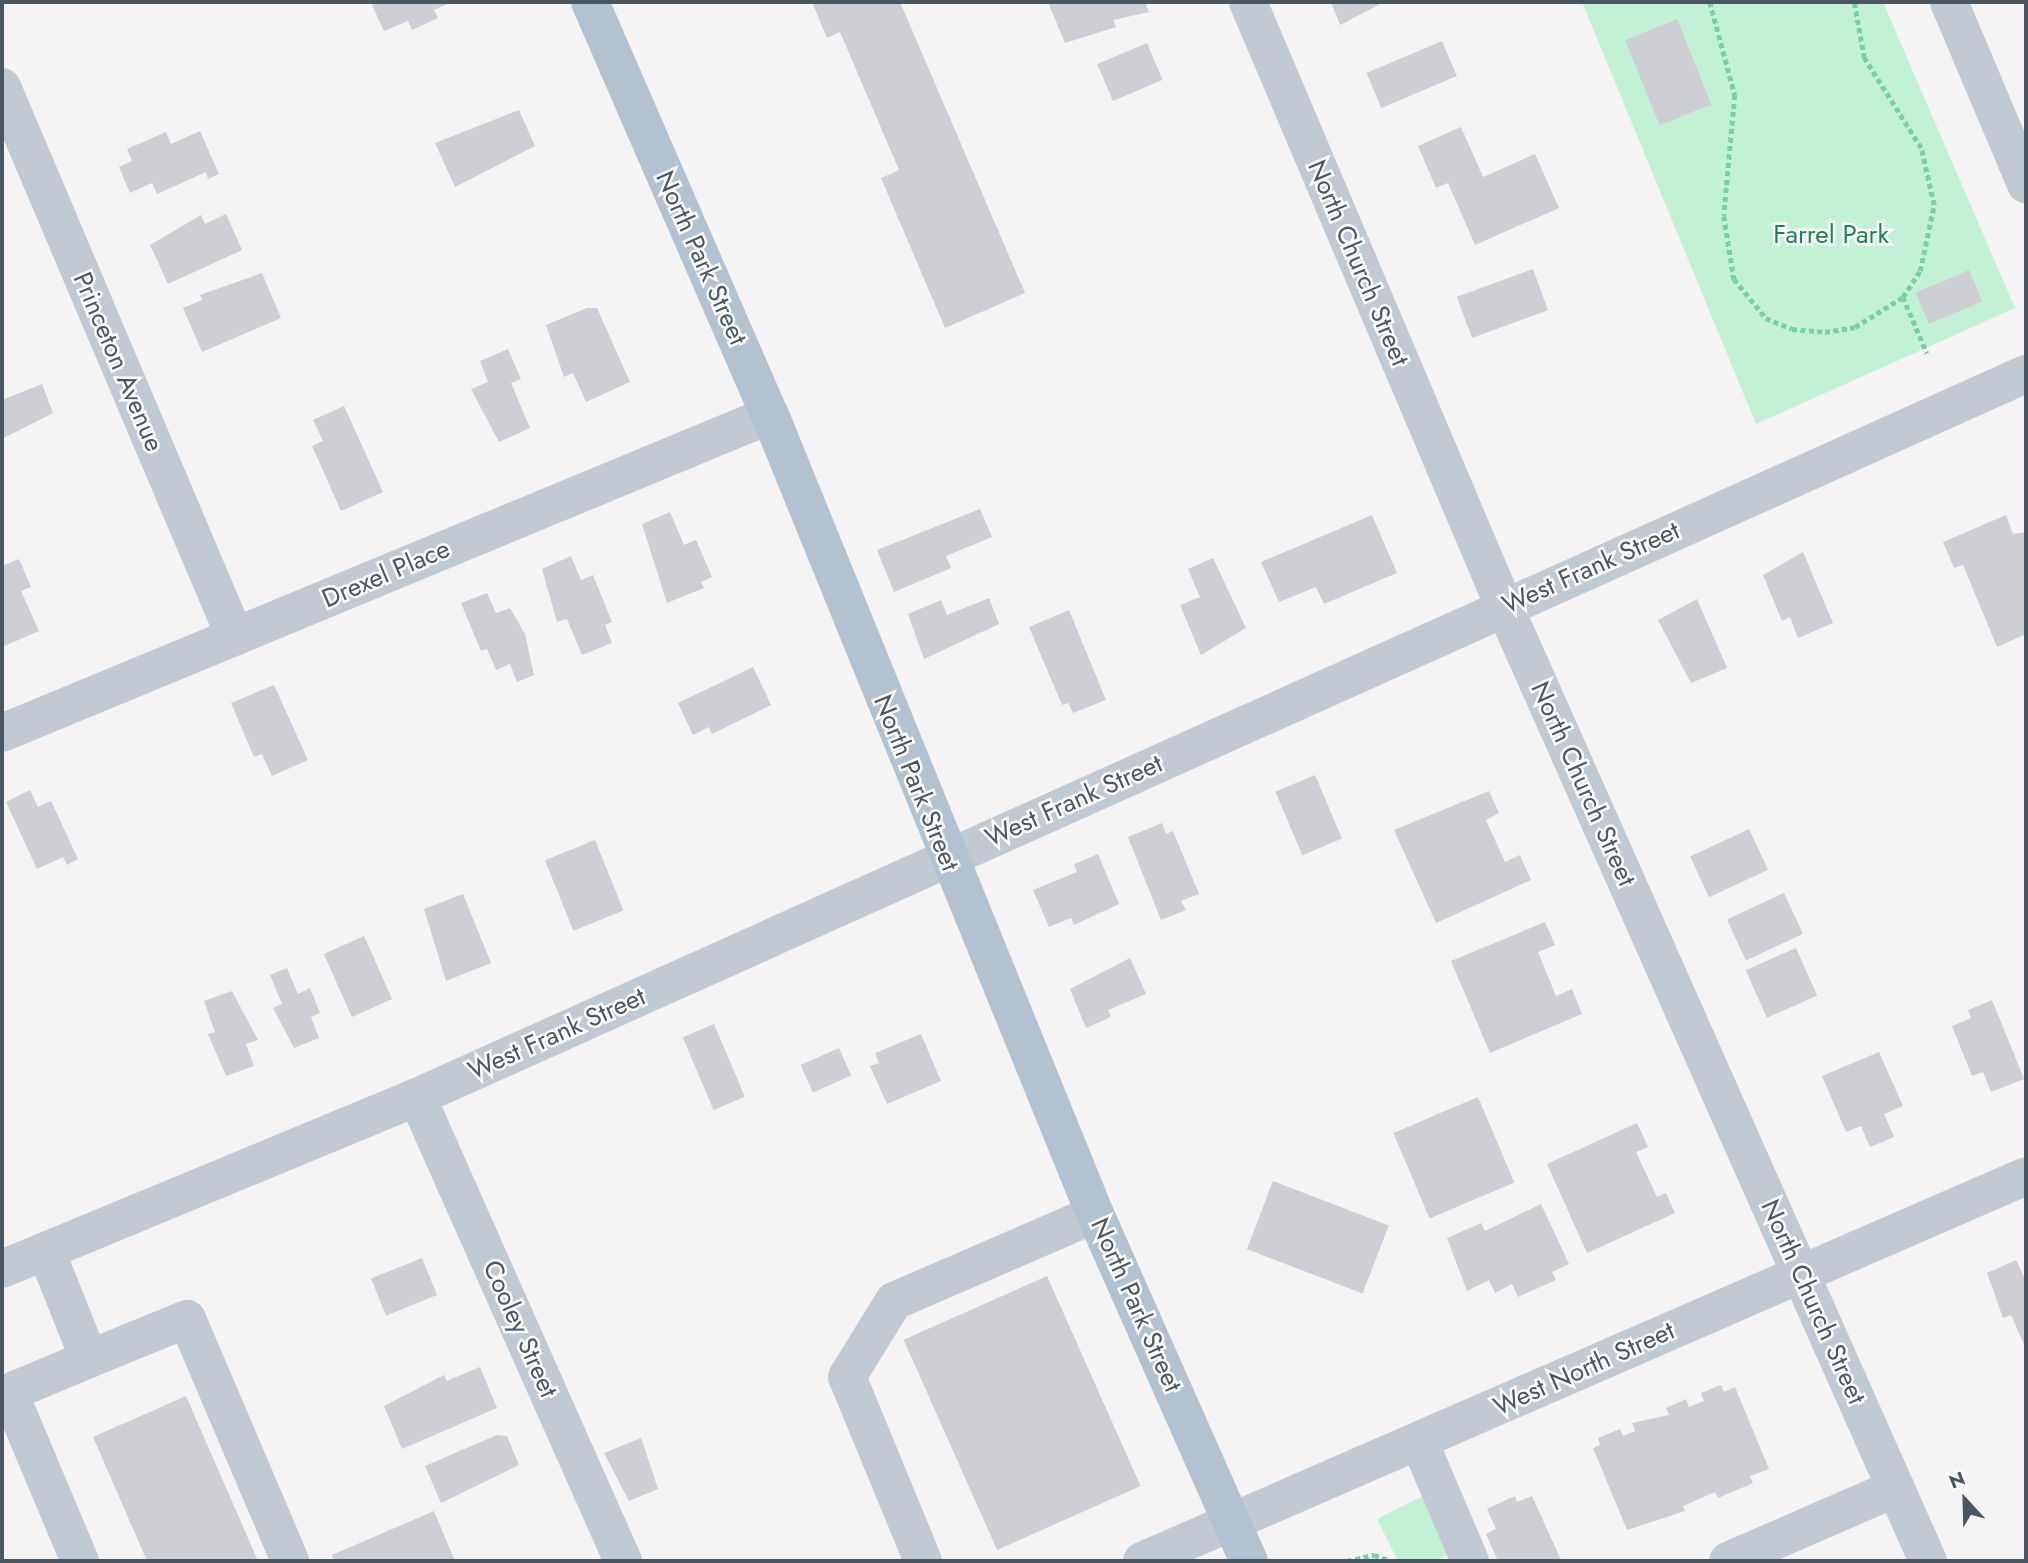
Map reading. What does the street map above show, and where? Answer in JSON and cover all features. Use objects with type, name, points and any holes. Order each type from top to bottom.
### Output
[{"type":"main road","name":"North Park Street","points":[[590,2],[770,415],[947,859],[1095,1214],[1249,1561]]},
{"type":"street","name":"North Church Street","points":[[1248,2],[1504,606],[1928,1561]]},
{"type":"street","points":[[1948,2],[2026,184]]},
{"type":"street","name":"Princeton Avenue","points":[[2,87],[235,637]]},
{"type":"street","name":"West Frank Street","points":[[2,1269],[417,1097],[1504,606],[2026,374]]},
{"type":"street","name":"Drexel Place","points":[[2,733],[770,415]]},
{"type":"street","name":"Cooley Street","points":[[417,1097],[623,1561]]},
{"type":"street","name":"West North Street","points":[[1142,1561],[2026,1176]]},
{"type":"street","points":[[923,1561],[847,1377],[894,1301],[1095,1214]]},
{"type":"street","points":[[46,1251],[89,1359]]},
{"type":"street","points":[[80,1561],[13,1402],[15,1390],[187,1319],[290,1561]]},
{"type":"street","points":[[1419,1441],[1470,1561]]},
{"type":"street","points":[[1728,1561],[1896,1488]]},
{"type":"path","points":[[1710,2],[1735,95],[1724,216],[1727,250],[1747,302],[1793,329],[1825,332],[1856,327],[1903,297],[1931,236],[1929,172],[1921,148],[1873,81],[1854,2]]},
{"type":"path","points":[[1903,297],[1927,353]]},
{"type":"path","points":[[1347,1561],[1374,1555],[1391,1561]]},
{"type":"green space","name":"Farrel Park","points":[[1582,2],[1883,2],[2015,308],[1756,424]]},
{"type":"green space","points":[[1423,1496],[1451,1553],[1434,1561],[1398,1561],[1377,1519]]},
{"type":"building","points":[[378,2],[452,2],[434,10],[438,18],[412,30],[408,21],[384,31],[372,5]]},
{"type":"building","points":[[812,2],[900,2],[1025,293],[945,328],[881,178],[899,170],[840,32],[827,38]]},
{"type":"building","points":[[1048,2],[1145,2],[1149,12],[1113,20],[1116,27],[1065,43]]},
{"type":"building","points":[[1331,2],[1384,2],[1340,25]]},
{"type":"building","points":[[1677,19],[1711,104],[1660,125],[1625,40]]},
{"type":"building","points":[[1442,41],[1457,76],[1381,108],[1367,73]]},
{"type":"building","points":[[1147,43],[1163,80],[1113,101],[1097,64]]},
{"type":"building","points":[[519,110],[535,146],[455,187],[435,143]]},
{"type":"building","points":[[1461,127],[1483,177],[1535,154],[1559,208],[1475,245],[1448,183],[1436,188],[1418,146]]},
{"type":"building","points":[[200,131],[219,174],[208,179],[206,172],[157,194],[152,183],[130,193],[119,167],[132,161],[127,149],[166,132],[171,144]]},
{"type":"building","points":[[226,214],[242,250],[168,284],[150,245],[201,215],[205,224]]},
{"type":"building","points":[[1533,269],[1548,310],[1472,338],[1457,297]]},
{"type":"building","points":[[1969,270],[1982,301],[1929,324],[1916,293]]},
{"type":"building","points":[[262,273],[281,318],[202,352],[183,308],[202,300],[200,295]]},
{"type":"building","points":[[587,308],[597,308],[630,382],[586,402],[573,373],[564,377],[546,325]]},
{"type":"building","points":[[508,349],[521,379],[511,383],[530,428],[499,442],[471,389],[488,382],[480,361]]},
{"type":"building","points":[[42,384],[53,413],[2,439],[2,400]]},
{"type":"building","points":[[344,406],[383,492],[341,511],[312,446],[323,441],[313,420]]},
{"type":"building","points":[[980,509],[992,537],[946,556],[951,568],[894,592],[877,550]]},
{"type":"building","points":[[670,512],[684,545],[696,540],[712,577],[701,582],[704,588],[667,603],[642,524]]},
{"type":"building","points":[[1372,515],[1397,573],[1324,604],[1316,587],[1279,602],[1261,562]]},
{"type":"building","points":[[2006,515],[2013,534],[2026,532],[2026,634],[1997,647],[1963,565],[1954,568],[1943,542]]},
{"type":"building","points":[[1803,552],[1833,623],[1798,638],[1790,617],[1782,621],[1763,575]]},
{"type":"building","points":[[571,556],[581,580],[593,575],[612,622],[605,625],[612,643],[582,655],[567,619],[557,622],[542,569]]},
{"type":"building","points":[[1213,558],[1246,628],[1201,655],[1180,605],[1200,597],[1188,569]]},
{"type":"building","points":[[19,559],[31,587],[21,591],[39,631],[2,647],[2,566]]},
{"type":"building","points":[[487,593],[496,613],[510,608],[525,634],[534,675],[517,682],[510,664],[496,670],[487,649],[481,651],[461,603]]},
{"type":"building","points":[[989,598],[999,624],[924,659],[908,614],[941,600],[947,615]]},
{"type":"building","points":[[1697,599],[1727,668],[1691,683],[1658,620]]},
{"type":"building","points":[[1069,610],[1106,700],[1073,713],[1068,703],[1062,705],[1029,627]]},
{"type":"building","points":[[753,667],[771,705],[712,734],[709,727],[693,735],[678,703]]},
{"type":"building","points":[[274,685],[308,760],[272,776],[262,754],[254,757],[231,703]]},
{"type":"building","points":[[1315,775],[1342,839],[1302,855],[1275,792]]},
{"type":"building","points":[[30,790],[38,807],[51,801],[78,859],[67,865],[63,857],[37,869],[6,802]]},
{"type":"building","points":[[1489,791],[1499,813],[1486,820],[1505,862],[1520,855],[1531,880],[1436,923],[1394,830]]},
{"type":"building","points":[[1162,823],[1166,834],[1173,831],[1199,894],[1181,901],[1186,910],[1161,920],[1128,837]]},
{"type":"building","points":[[1749,829],[1768,870],[1709,897],[1690,856]]},
{"type":"building","points":[[595,840],[623,910],[573,931],[545,860]]},
{"type":"building","points":[[1098,854],[1119,904],[1074,925],[1071,918],[1049,927],[1033,890],[1077,872],[1074,864]]},
{"type":"building","points":[[1784,893],[1803,934],[1746,960],[1727,920]]},
{"type":"building","points":[[463,894],[491,963],[446,981],[424,909]]},
{"type":"building","points":[[1545,922],[1555,945],[1538,952],[1556,996],[1572,989],[1582,1014],[1490,1053],[1451,961]]},
{"type":"building","points":[[364,936],[392,999],[352,1017],[324,954]]},
{"type":"building","points":[[1796,948],[1817,996],[1767,1018],[1746,970]]},
{"type":"building","points":[[1130,958],[1146,994],[1108,1010],[1111,1017],[1086,1028],[1070,989]]},
{"type":"building","points":[[287,968],[298,994],[310,988],[320,1013],[311,1017],[319,1038],[294,1048],[273,1008],[282,1004],[270,975]]},
{"type":"building","points":[[232,991],[258,1040],[246,1044],[254,1066],[226,1076],[208,1034],[215,1032],[204,1001]]},
{"type":"building","points":[[1992,1000],[2024,1079],[1991,1092],[1983,1072],[1972,1076],[1952,1026],[1971,1018],[1968,1010]]},
{"type":"building","points":[[714,1024],[745,1097],[714,1110],[683,1037]]},
{"type":"building","points":[[921,1034],[941,1081],[887,1104],[870,1066],[879,1063],[875,1053]]},
{"type":"building","points":[[839,1048],[851,1075],[813,1092],[801,1065]]},
{"type":"building","points":[[1879,1052],[1903,1106],[1884,1114],[1894,1137],[1870,1147],[1861,1126],[1846,1132],[1822,1076]]},
{"type":"building","points":[[1478,1097],[1514,1183],[1430,1219],[1393,1133]]},
{"type":"building","points":[[1637,1123],[1648,1147],[1636,1152],[1657,1197],[1666,1193],[1675,1213],[1587,1253],[1547,1164]]},
{"type":"building","points":[[1273,1181],[1389,1225],[1363,1294],[1247,1249]]},
{"type":"building","points":[[1541,1204],[1569,1264],[1552,1272],[1556,1280],[1518,1297],[1512,1284],[1495,1293],[1489,1280],[1467,1291],[1447,1238],[1481,1223],[1485,1231]]},
{"type":"building","points":[[422,1258],[437,1295],[386,1316],[371,1279]]},
{"type":"building","points":[[2016,1260],[2026,1281],[2026,1349],[2011,1315],[2003,1318],[1987,1273]]},
{"type":"building","points":[[1047,1276],[1141,1486],[997,1550],[904,1340]]},
{"type":"building","points":[[480,1367],[497,1408],[402,1449],[384,1406],[444,1375],[447,1381]]},
{"type":"building","points":[[1721,1385],[1724,1392],[1735,1387],[1769,1469],[1750,1476],[1753,1483],[1718,1498],[1715,1492],[1683,1506],[1685,1511],[1627,1530],[1593,1448],[1600,1445],[1598,1438],[1620,1429],[1623,1436],[1635,1431],[1632,1423],[1669,1415],[1666,1408],[1686,1399],[1689,1407],[1704,1401],[1701,1393]]},
{"type":"building","points":[[186,1396],[258,1561],[147,1561],[93,1437]]},
{"type":"building","points":[[497,1435],[507,1436],[519,1465],[441,1503],[425,1466]]},
{"type":"building","points":[[641,1438],[658,1489],[629,1501],[604,1453]]},
{"type":"building","points":[[1515,1496],[1517,1502],[1532,1496],[1561,1560],[1498,1561],[1486,1534],[1496,1529],[1487,1509]]},
{"type":"building","points":[[434,1511],[455,1561],[334,1561],[332,1555]]}]
